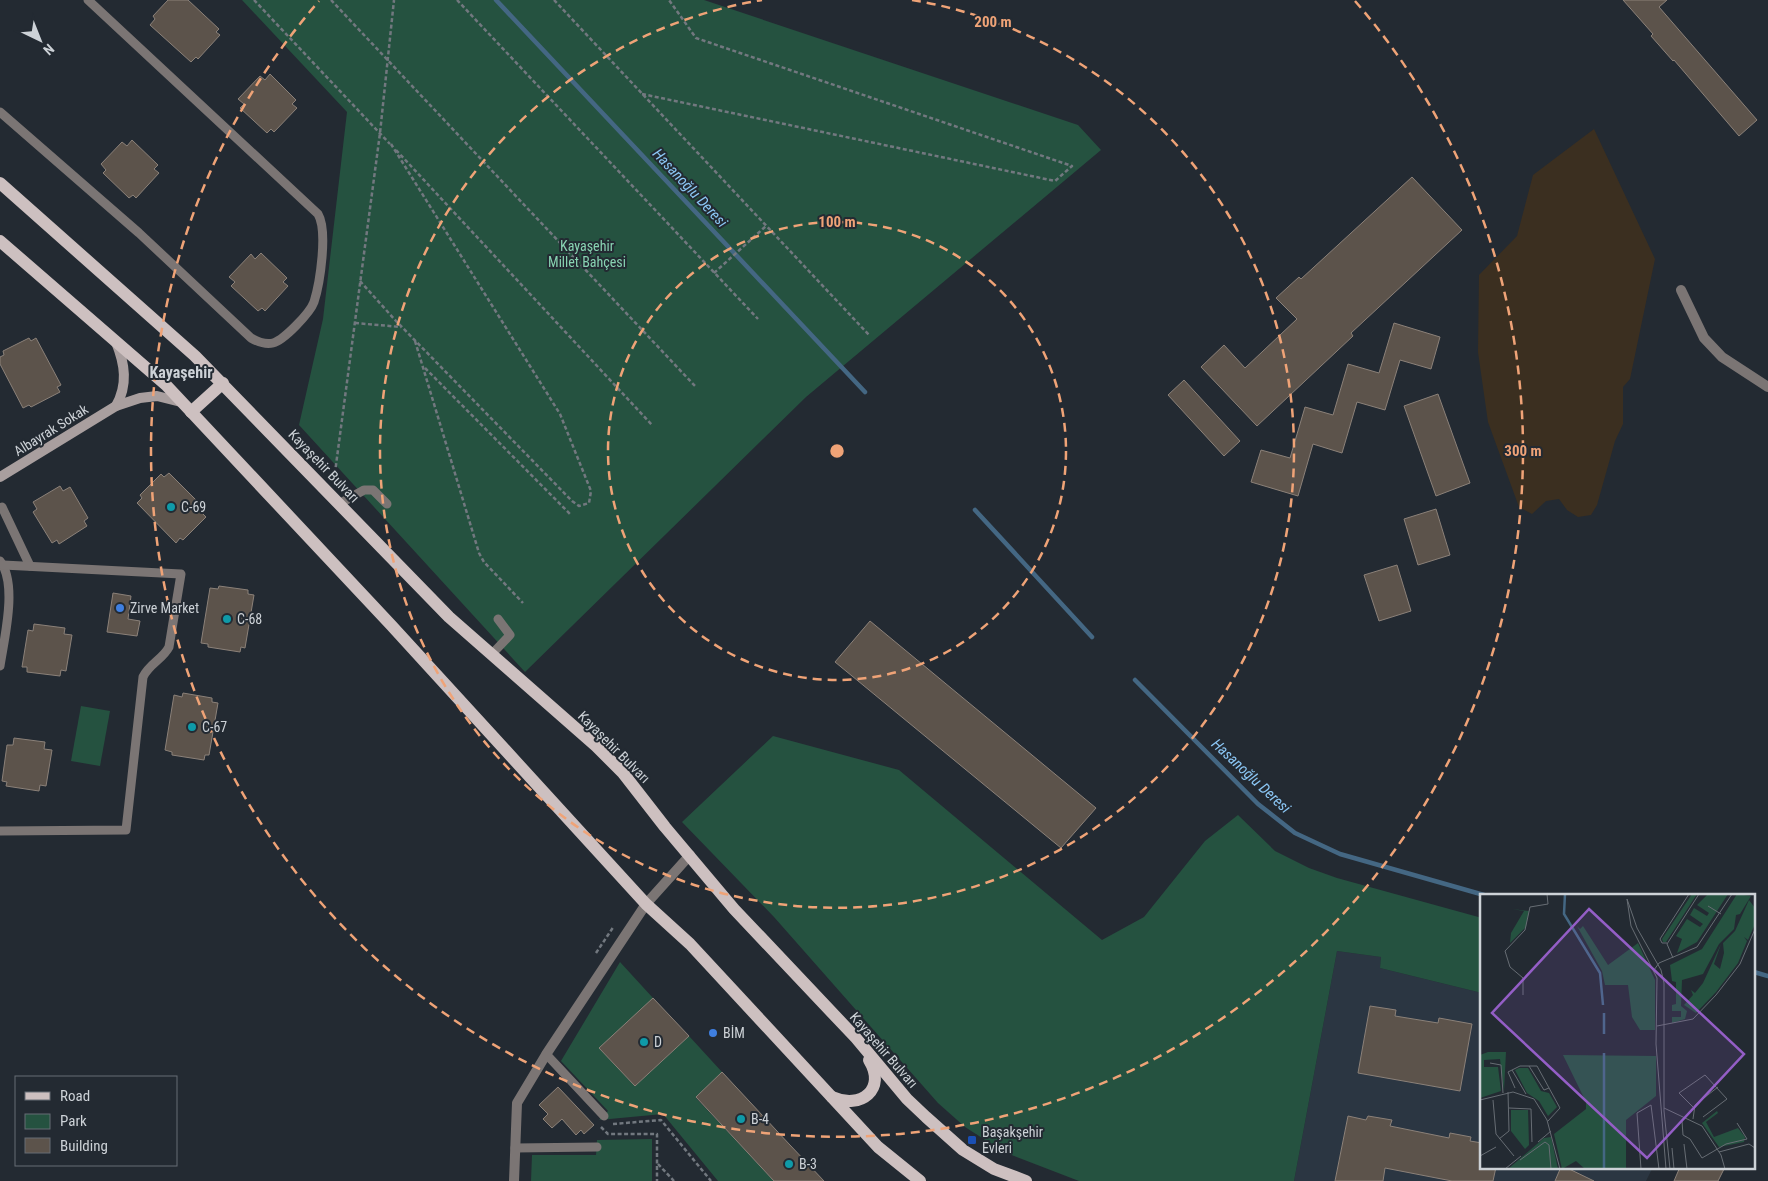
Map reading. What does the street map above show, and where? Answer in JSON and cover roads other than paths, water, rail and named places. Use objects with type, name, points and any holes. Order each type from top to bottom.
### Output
[{"type":"main road","name":"Kayaşehir Bulvarı","points":[[0,183],[60,233],[195,356],[449,617],[490,655],[575,727],[624,773],[734,909],[856,1038],[907,1099],[963,1150],[994,1169],[1026,1181]]},
{"type":"main road","points":[[0,241],[146,366],[391,625],[646,904],[690,944],[878,1148],[920,1181]]},
{"type":"main road","points":[[191,412],[223,383]]},
{"type":"main road","points":[[828,1095],[845,1103],[859,1101],[872,1090],[875,1071],[856,1038]]},
{"type":"street","points":[[1681,290],[1704,338],[1722,357],[1768,387]]},
{"type":"street","points":[[115,340],[123,364],[125,378],[121,398],[116,406]]},
{"type":"street","name":"Albayrak Sokak","points":[[0,477],[116,406],[140,398],[157,396],[181,402]]},
{"type":"street","points":[[514,1181],[517,1103],[546,1054],[646,904],[690,856]]},
{"type":"lane","points":[[0,112],[138,233],[251,338],[259,342],[274,343],[281,339],[306,315],[314,302],[324,244],[324,227],[318,214],[88,0]]},
{"type":"lane","points":[[336,500],[364,490],[373,490],[387,504]]},
{"type":"lane","points":[[2,507],[30,566]]},
{"type":"lane","points":[[0,666],[9,593],[8,578],[2,563],[181,574],[169,647],[165,654],[147,669],[143,677],[126,830],[0,831]]},
{"type":"lane","points":[[490,655],[510,635],[498,619]]},
{"type":"lane","points":[[546,1054],[604,1116]]},
{"type":"lane","points":[[515,1148],[596,1148]]},
{"type":"waterway","name":"Hasanoğlu Deresi","points":[[496,0],[865,392]]},
{"type":"waterway","name":"Hasanoğlu Deresi","points":[[975,510],[1092,637]]},
{"type":"waterway","name":"Hasanoğlu Deresi","points":[[1135,680],[1258,804],[1295,833],[1340,854],[1480,894]]},
{"type":"waterway","name":"Hasanoğlu Deresi","points":[[1756,973],[1768,976]]},
{"type":"place","name":"C-69","points":[[171,507]]},
{"type":"place","name":"Zirve Market","points":[[120,608]]},
{"type":"place","name":"C-68","points":[[227,619]]},
{"type":"place","name":"C-67","points":[[192,727]]},
{"type":"place","name":"BİM","points":[[713,1033]]},
{"type":"place","name":"D","points":[[644,1042]]},
{"type":"place","name":"B-4","points":[[741,1119]]},
{"type":"place","name":"Başakşehir Evleri","points":[[972,1140]]},
{"type":"place","name":"B-3","points":[[789,1164]]},
{"type":"district","name":"Kayaşehir","points":[[181,372]]},
{"type":"park label","name":"Kayaşehir Millet Bahçesi","points":[[587,254]]}]
